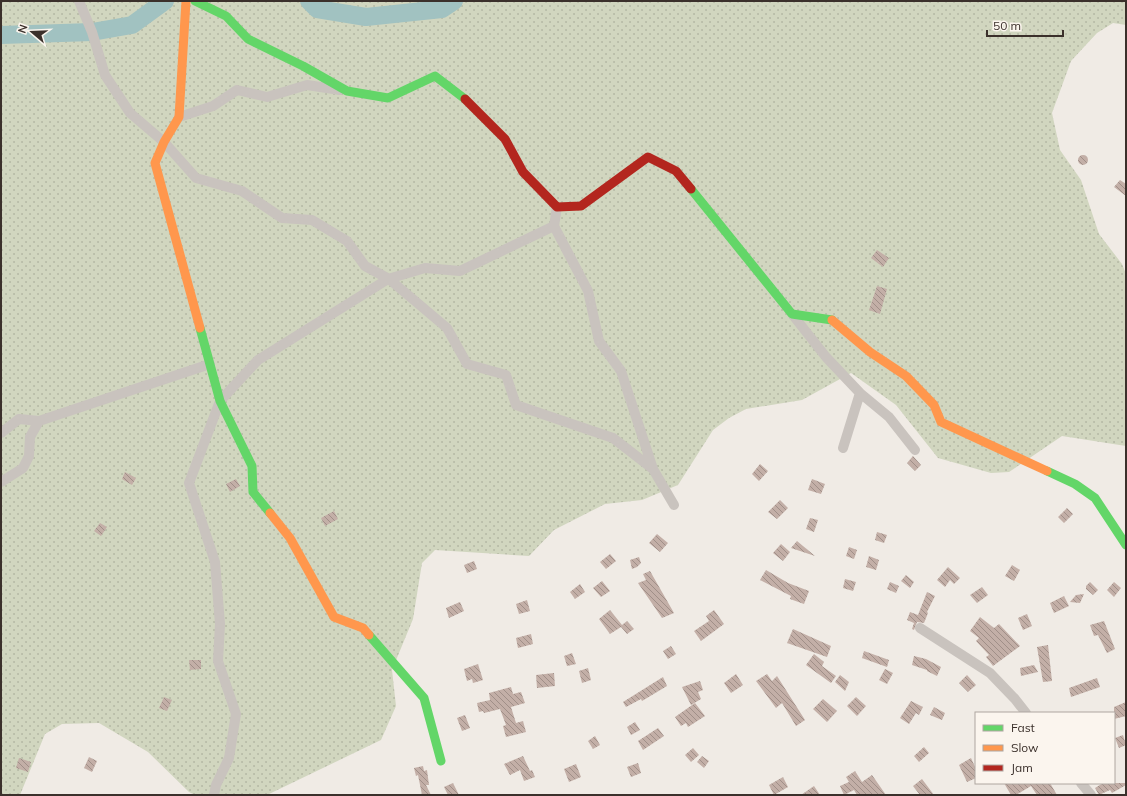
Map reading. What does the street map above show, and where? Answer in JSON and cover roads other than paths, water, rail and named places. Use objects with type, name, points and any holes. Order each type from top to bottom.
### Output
[{"type":"street","points":[[79,1],[92,32],[105,75],[130,113],[164,142],[196,178],[242,191],[282,218],[312,220],[347,241],[365,266],[389,278],[447,328],[467,364],[506,375],[516,405],[613,438],[653,469]]},
{"type":"street","points":[[186,1],[179,117],[164,142],[155,163],[220,401],[252,466],[253,492],[290,538],[334,617],[363,628],[424,698],[440,761]]},
{"type":"street","points":[[194,1],[226,16],[248,39],[303,66],[347,91]]},
{"type":"street","points":[[179,117],[213,106],[237,90],[267,97],[306,85],[388,98],[435,76],[464,98],[506,139],[524,172],[557,207],[581,206],[648,157],[676,171],[826,357],[860,393],[889,417],[915,450]]},
{"type":"street","points":[[557,207],[554,226],[588,291],[599,341],[621,371],[653,469],[674,505]]},
{"type":"street","points":[[214,795],[216,785],[229,758],[236,714],[218,661],[220,624],[215,562],[189,483],[220,401],[258,360],[389,278],[425,268],[460,271],[554,226]]},
{"type":"street","points":[[792,314],[831,319],[870,352],[906,376],[934,405],[941,422],[1075,484],[1095,498],[1126,545]]},
{"type":"street","points":[[1,433],[19,419],[39,421],[210,364]]},
{"type":"street","points":[[843,448],[860,393]]},
{"type":"street","points":[[1,482],[23,468],[29,456],[30,437],[39,421]]},
{"type":"street","points":[[920,628],[990,674],[1015,699],[1025,712]]},
{"type":"street","points":[[1082,784],[1091,795]]},
{"type":"waterway","points":[[1,35],[92,32],[132,25],[165,1]]},
{"type":"waterway","points":[[309,1],[317,9],[366,17],[442,9],[454,1]]}]
